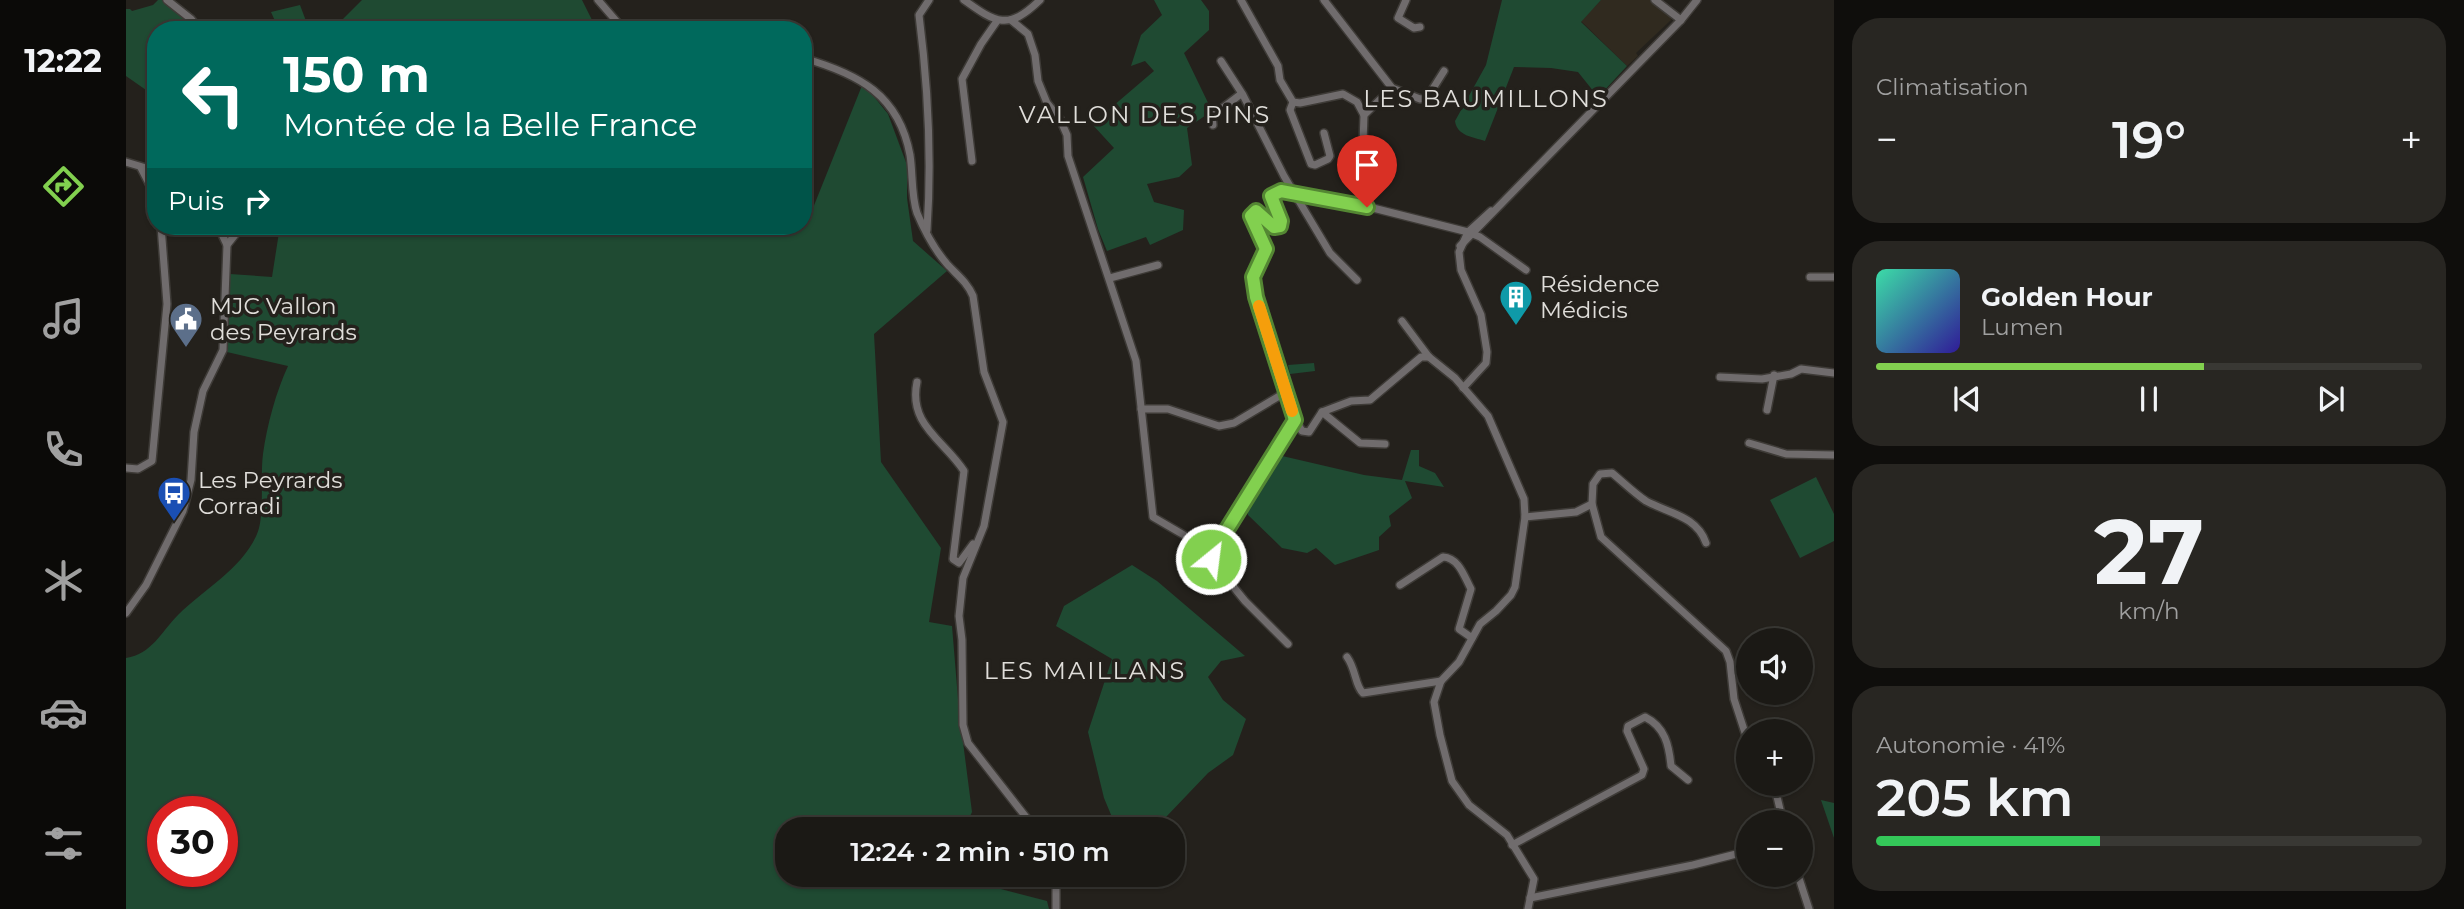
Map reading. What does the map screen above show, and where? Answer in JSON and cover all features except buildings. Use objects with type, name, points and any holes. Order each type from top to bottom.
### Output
[{"type":"street","points":[[167,0],[193,21]]},
{"type":"street","points":[[598,0],[616,21]]},
{"type":"street","points":[[926,234],[931,178],[930,146],[919,15],[929,0]]},
{"type":"street","points":[[964,0],[997,21],[1011,20],[1024,14],[1040,0]]},
{"type":"street","points":[[1241,0],[1278,66],[1280,80],[1293,102]]},
{"type":"street","points":[[1324,0],[1392,88],[1420,99],[1427,98],[1444,71]]},
{"type":"street","points":[[1406,0],[1398,18],[1414,27],[1420,27]]},
{"type":"street","points":[[1655,0],[1681,20]]},
{"type":"street","points":[[1463,388],[1486,363],[1487,352],[1481,315],[1461,270],[1461,246],[1470,233],[1681,20],[1697,0]]},
{"type":"street","points":[[1011,20],[1028,34],[1035,55],[1038,81],[1047,103],[1060,119],[1067,135],[1068,156],[1136,361],[1153,517],[1213,552]]},
{"type":"street","points":[[972,161],[962,79],[997,21]]},
{"type":"street","points":[[812,61],[859,79],[874,89],[895,111],[910,154],[916,211],[931,243],[974,296],[984,372],[1003,422],[984,526],[963,578],[959,616],[962,640],[963,725],[968,743],[1026,817]]},
{"type":"street","points":[[1220,61],[1330,253],[1357,280]]},
{"type":"street","points":[[1364,115],[1392,88]]},
{"type":"street","points":[[1213,125],[1212,116],[1241,94]]},
{"type":"street","points":[[1293,102],[1343,94],[1357,102],[1364,115],[1363,143],[1376,172],[1376,178],[1359,205]]},
{"type":"street","points":[[1293,102],[1290,110],[1311,164],[1315,165],[1330,156],[1324,134]]},
{"type":"street","points":[[126,162],[147,169]]},
{"type":"street","points":[[141,168],[147,180]]},
{"type":"street","points":[[1429,357],[1421,357],[1370,400],[1351,401],[1322,412],[1309,432],[1302,431],[1295,420],[1256,297],[1253,277],[1266,249],[1251,216],[1256,211],[1277,228],[1281,221],[1271,196],[1277,191],[1359,205],[1470,233],[1526,270]]},
{"type":"street","points":[[1367,192],[1373,208]]},
{"type":"street","points":[[126,468],[138,469],[152,461],[167,304],[162,235]]},
{"type":"street","points":[[126,613],[136,602],[171,537],[183,511],[191,480],[197,417],[205,385],[223,351],[227,245],[222,235]]},
{"type":"street","points":[[227,245],[235,235]]},
{"type":"street","points":[[1110,278],[1158,265]]},
{"type":"street","points":[[1810,277],[1834,277]]},
{"type":"street","points":[[1402,321],[1429,357],[1463,388],[1488,416],[1524,499],[1525,517],[1515,587],[1511,595],[1480,624],[1459,662],[1441,681],[1434,702],[1452,781],[1469,805],[1501,828],[1534,879],[1528,909]]},
{"type":"street","points":[[1720,377],[1762,379],[1791,374],[1801,369],[1834,373]]},
{"type":"street","points":[[1767,410],[1774,376]]},
{"type":"street","points":[[917,382],[915,394],[920,418],[964,471],[953,559],[959,563],[972,546],[985,516]]},
{"type":"street","points":[[1141,409],[1168,409],[1219,426],[1234,424],[1286,392]]},
{"type":"street","points":[[1322,412],[1360,443],[1385,444]]},
{"type":"street","points":[[1288,644],[1245,601],[1211,559],[1295,420]]},
{"type":"street","points":[[1749,443],[1786,454],[1834,455]]},
{"type":"street","points":[[1706,543],[1703,534],[1690,520],[1644,500],[1612,473],[1600,474],[1593,484],[1592,504],[1601,537],[1726,651],[1740,719]]},
{"type":"street","points":[[1525,517],[1576,512],[1592,504]]},
{"type":"street","points":[[1400,585],[1443,557],[1450,557],[1457,562],[1471,589],[1459,629],[1472,638]]},
{"type":"street","points":[[1347,657],[1354,666],[1359,689],[1363,693],[1441,681]]},
{"type":"street","points":[[1512,845],[1642,775],[1644,769],[1627,731],[1628,726],[1645,717],[1662,730],[1669,747],[1671,766],[1688,780]]},
{"type":"street","points":[[1530,898],[1736,854]]},
{"type":"street","points":[[1056,887],[1056,909]]},
{"type":"street","points":[[1802,887],[1809,909]]},
{"type":"shaded area","points":[[1601,0],[1651,0],[1669,14],[1671,20],[1636,53],[1638,56],[1627,66],[1581,21]]},
{"type":"green space","points":[[162,0],[186,21],[147,21],[147,91],[126,76],[126,9],[132,11]]},
{"type":"green space","points":[[362,0],[582,0],[592,21],[341,21]]},
{"type":"green space","points":[[1154,0],[1201,0],[1209,11],[1209,30],[1184,53],[1212,111],[1187,128],[1192,165],[1179,177],[1147,184],[1154,202],[1184,210],[1183,230],[1150,245],[1146,237],[1107,251],[1083,177],[1114,148],[1092,124],[1154,71],[1145,61],[1131,66],[1141,35],[1162,15]]},
{"type":"green space","points":[[1502,0],[1601,0],[1581,22],[1627,66],[1602,93],[1594,92],[1578,72],[1514,67],[1485,141],[1462,133],[1455,121],[1486,65]]},
{"type":"green space","points":[[300,5],[306,21],[275,21],[271,12]]},
{"type":"green space","points":[[863,83],[888,114],[907,165],[907,198],[913,241],[947,271],[874,334],[881,462],[941,548],[929,622],[952,626],[959,711],[972,812],[970,817],[775,817],[775,887],[993,887],[1047,901],[1049,909],[126,909],[126,658],[149,647],[178,615],[242,558],[257,534],[261,517],[262,463],[267,432],[288,366],[227,352],[230,274],[272,277],[279,235],[812,235],[812,208]]},
{"type":"green space","points":[[1314,363],[1315,371],[1290,374],[1288,365]]},
{"type":"green space","points":[[1411,450],[1419,450],[1419,466],[1435,473],[1444,487],[1405,481],[1412,498],[1389,516],[1391,526],[1379,537],[1379,550],[1335,565],[1316,548],[1307,553],[1282,548],[1248,515],[1247,507],[1278,455],[1364,475],[1402,480]]},
{"type":"green space","points":[[1816,477],[1834,514],[1834,541],[1800,558],[1770,500]]},
{"type":"green space","points":[[1132,565],[1157,581],[1245,656],[1221,661],[1208,677],[1223,700],[1246,719],[1233,755],[1208,773],[1166,817],[1112,817],[1104,798],[1088,732],[1112,659],[1056,626],[1064,606]]},
{"type":"green space","points":[[1821,800],[1834,803],[1834,838]]},
{"type":"slow traffic","points":[[1259,306],[1292,411]]},
{"type":"place","name":"Résidence Médicis","points":[[1516,327]]},
{"type":"place","name":"MJC Vallon des Peyrards","points":[[186,349]]},
{"type":"place","name":"Les Peyrards Corradi","points":[[174,523]]},
{"type":"district","name":"LES BAUMILLONS","points":[[1486,98]]},
{"type":"district","name":"VALLON DES PINS","points":[[1145,114]]},
{"type":"district","name":"LES MAILLANS","points":[[1085,670]]},
{"type":"route","points":[[1211,559],[1295,420],[1256,297],[1253,277],[1266,249],[1251,216],[1256,211],[1274,227],[1280,226],[1281,221],[1271,200],[1271,196],[1277,191],[1367,207]]}]
